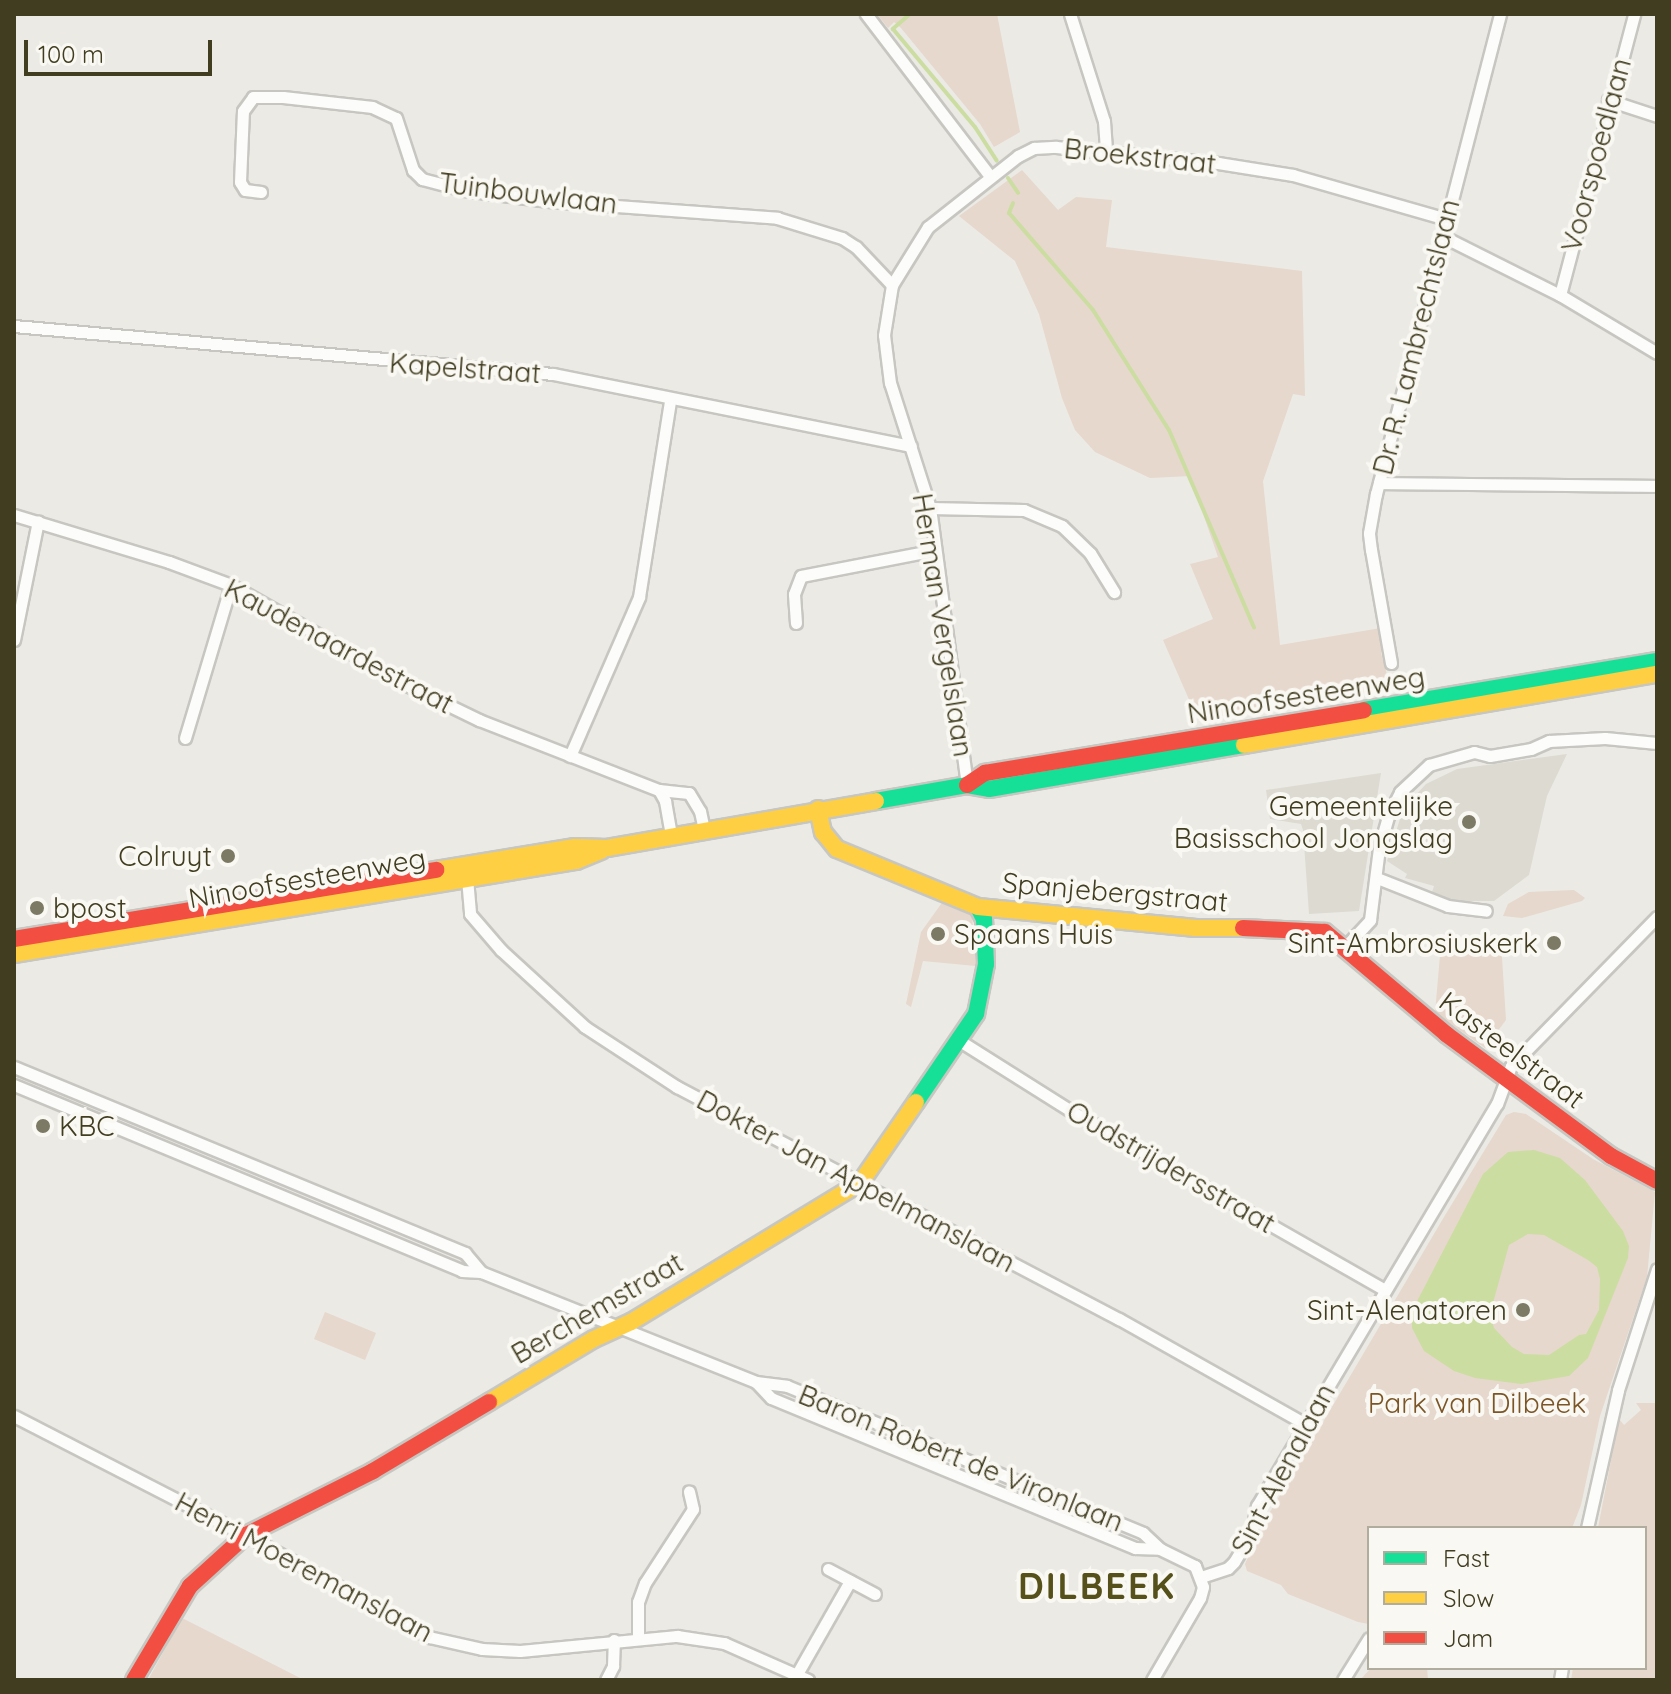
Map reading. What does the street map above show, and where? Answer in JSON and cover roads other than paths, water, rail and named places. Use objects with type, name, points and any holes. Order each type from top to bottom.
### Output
[{"type":"main road","name":"Ninoofsesteenweg","points":[[967,785],[985,773],[1657,661]]},
{"type":"main road","name":"Ninoofsesteenweg","points":[[14,954],[576,861],[607,848],[818,809],[967,785],[989,789],[1657,674]]},
{"type":"main road","name":"Spanjebergstraat","points":[[818,809],[823,832],[837,849],[978,907],[1196,928],[1300,928],[1325,932],[1345,947]]},
{"type":"main road","name":"Ninoofsesteenweg","points":[[14,939],[575,847],[607,848]]},
{"type":"main road","name":"Berchemstraat","points":[[134,1680],[190,1586],[246,1535],[373,1471],[861,1182],[976,1014],[984,989],[985,931],[978,907]]},
{"type":"main road","name":"Kasteelstraat","points":[[1345,947],[1412,1008],[1622,1164],[1657,1181]]},
{"type":"street","points":[[866,14],[989,175]]},
{"type":"street","points":[[1070,14],[1104,121],[1106,151]]},
{"type":"street","name":"Dr. R. Lambrechtslaan","points":[[1391,663],[1369,533],[1379,483],[1500,14]]},
{"type":"street","name":"Voorspoedlaan","points":[[1560,295],[1608,100],[1634,14]]},
{"type":"street","name":"Tuinbouwlaan","points":[[261,192],[245,190],[240,182],[243,111],[253,97],[283,97],[372,107],[396,118],[413,170],[430,182],[464,190],[548,201],[777,218],[842,238],[856,247],[892,285]]},
{"type":"street","points":[[1608,100],[1657,116]]},
{"type":"street","name":"Broekstraat","points":[[989,175],[1034,148],[1106,151],[1293,175],[1446,219]]},
{"type":"street","name":"Herman Vergelslaan","points":[[967,785],[930,508],[890,383],[884,335],[892,285],[928,227],[989,175]]},
{"type":"street","points":[[1442,236],[1560,295],[1657,353]]},
{"type":"street","name":"Kapelstraat","points":[[14,326],[367,360],[553,374],[670,401],[911,446]]},
{"type":"street","points":[[570,756],[639,597],[670,401]]},
{"type":"street","points":[[1379,483],[1657,486]]},
{"type":"street","points":[[930,508],[1024,510],[1062,526],[1090,553],[1114,592]]},
{"type":"street","name":"Kaudenaardestraat","points":[[14,515],[231,585],[409,686],[479,720],[659,790],[689,793],[700,811],[704,830]]},
{"type":"street","points":[[14,640],[38,521]]},
{"type":"street","points":[[796,623],[794,594],[801,576],[935,550]]},
{"type":"street","points":[[185,738],[231,585]]},
{"type":"street","points":[[1345,947],[1370,920],[1379,848],[1388,816],[1400,792],[1429,765],[1474,752],[1490,756],[1531,749],[1541,742],[1570,739],[1657,743]]},
{"type":"street","points":[[659,790],[665,801],[671,836]]},
{"type":"street","name":"Dokter Jan Appelmanslaan","points":[[467,878],[470,914],[501,950],[585,1027],[677,1087],[861,1182],[1305,1424]]},
{"type":"street","points":[[1377,878],[1448,906],[1486,911]]},
{"type":"street","name":"Sint-Alenalaan","points":[[1152,1680],[1200,1598],[1201,1577],[1228,1568],[1251,1534],[1257,1506],[1497,1104],[1511,1066],[1657,917]]},
{"type":"street","name":"Oudstrijdersstraat","points":[[960,1041],[1071,1111],[1385,1290]]},
{"type":"street","name":"Baron Robert de Vironlaan","points":[[14,1067],[465,1253],[481,1272]]},
{"type":"street","name":"Baron Robert de Vironlaan","points":[[14,1085],[457,1269],[481,1272],[756,1382],[779,1384],[1143,1533],[1160,1549],[1186,1560],[1201,1577]]},
{"type":"street","points":[[206,1165],[212,1149]]},
{"type":"street","points":[[457,1269],[464,1264],[465,1253]]},
{"type":"street","points":[[1587,1526],[1618,1390],[1657,1269]]},
{"type":"street","name":"Baron Robert de Vironlaan","points":[[756,1382],[771,1398],[1135,1548],[1160,1549]]},
{"type":"street","name":"Baron Robert de Vironlaan","points":[[771,1398],[773,1389],[779,1384]]},
{"type":"street","name":"Henri Moeremanslaan","points":[[14,1416],[246,1535],[429,1637],[482,1649],[520,1651],[677,1636],[724,1643],[808,1680]]},
{"type":"street","points":[[638,1639],[638,1602],[645,1583],[693,1509],[689,1491]]},
{"type":"street","name":"Baron Robert de Vironlaan","points":[[1135,1548],[1142,1544],[1143,1533]]},
{"type":"street","points":[[828,1569],[875,1594]]},
{"type":"street","points":[[797,1674],[850,1581]]},
{"type":"street","points":[[606,1680],[613,1666],[614,1640]]},
{"type":"street","points":[[1343,1680],[1367,1641]]},
{"type":"waterway","points":[[910,14],[893,29],[975,127],[997,161]]},
{"type":"waterway","points":[[1008,178],[1018,193]]},
{"type":"waterway","points":[[1013,203],[1009,213],[1093,310],[1169,430],[1254,627]]},
{"type":"place","name":"Gemeentelijke Basisschool Jongslag","points":[[1469,822]]},
{"type":"place","name":"Colruyt","points":[[228,856]]},
{"type":"place","name":"bpost","points":[[37,908]]},
{"type":"place","name":"Spaans Huis","points":[[938,934]]},
{"type":"place","name":"Sint-Ambrosiuskerk","points":[[1554,943]]},
{"type":"place","name":"KBC","points":[[43,1126]]},
{"type":"place","name":"Sint-Alenatoren","points":[[1523,1310]]},
{"type":"district","name":"DILBEEK","points":[[1097,1586]]},
{"type":"park label","name":"Park van Dilbeek","points":[[1477,1403]]}]
